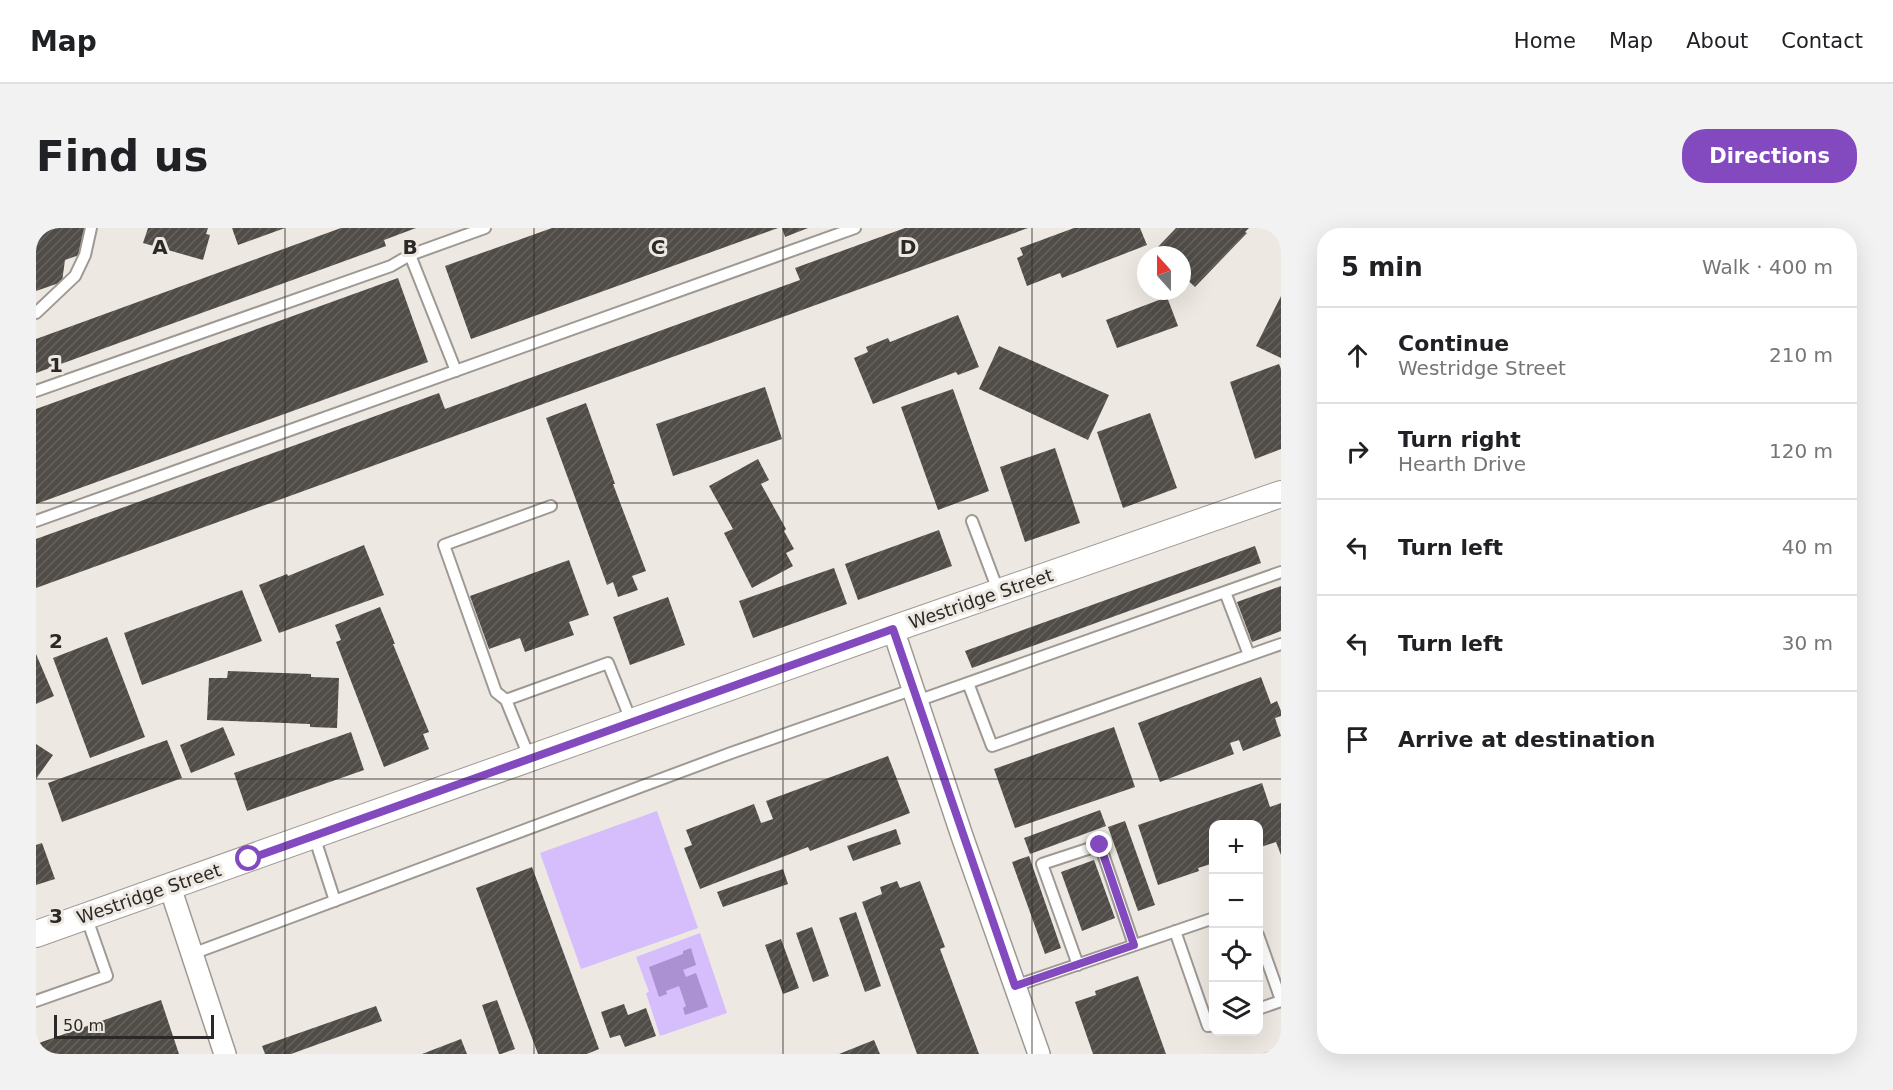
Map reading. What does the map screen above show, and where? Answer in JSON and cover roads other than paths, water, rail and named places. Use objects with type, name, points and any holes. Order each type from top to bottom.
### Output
[{"type":"street","name":"Westridge Street","points":[[36,934],[893,629],[1281,494]]},
{"type":"street","points":[[893,629],[1039,1054]]},
{"type":"street","points":[[170,887],[225,1054]]},
{"type":"lane","points":[[36,313],[75,276],[85,255],[91,228]]},
{"type":"lane","points":[[36,391],[391,266],[410,255],[486,228]]},
{"type":"lane","points":[[36,521],[855,228]]},
{"type":"lane","points":[[410,255],[456,371]]},
{"type":"lane","points":[[530,759],[506,700],[496,692],[444,545],[551,506]]},
{"type":"lane","points":[[972,521],[999,593]]},
{"type":"lane","points":[[192,954],[731,753],[915,695],[969,683],[1281,572]]},
{"type":"lane","points":[[1225,592],[1249,655]]},
{"type":"lane","points":[[969,683],[992,746],[1281,644]]},
{"type":"lane","points":[[506,700],[608,663],[632,723]]},
{"type":"lane","points":[[314,836],[335,901]]},
{"type":"lane","points":[[1078,964],[1042,864],[1100,845],[1134,945]]},
{"type":"lane","points":[[36,1001],[107,976],[86,916]]},
{"type":"lane","points":[[1015,986],[1209,920]]},
{"type":"lane","points":[[1175,932],[1209,1026]]},
{"type":"lane","points":[[1263,949],[1281,1000],[1263,1007]]}]
